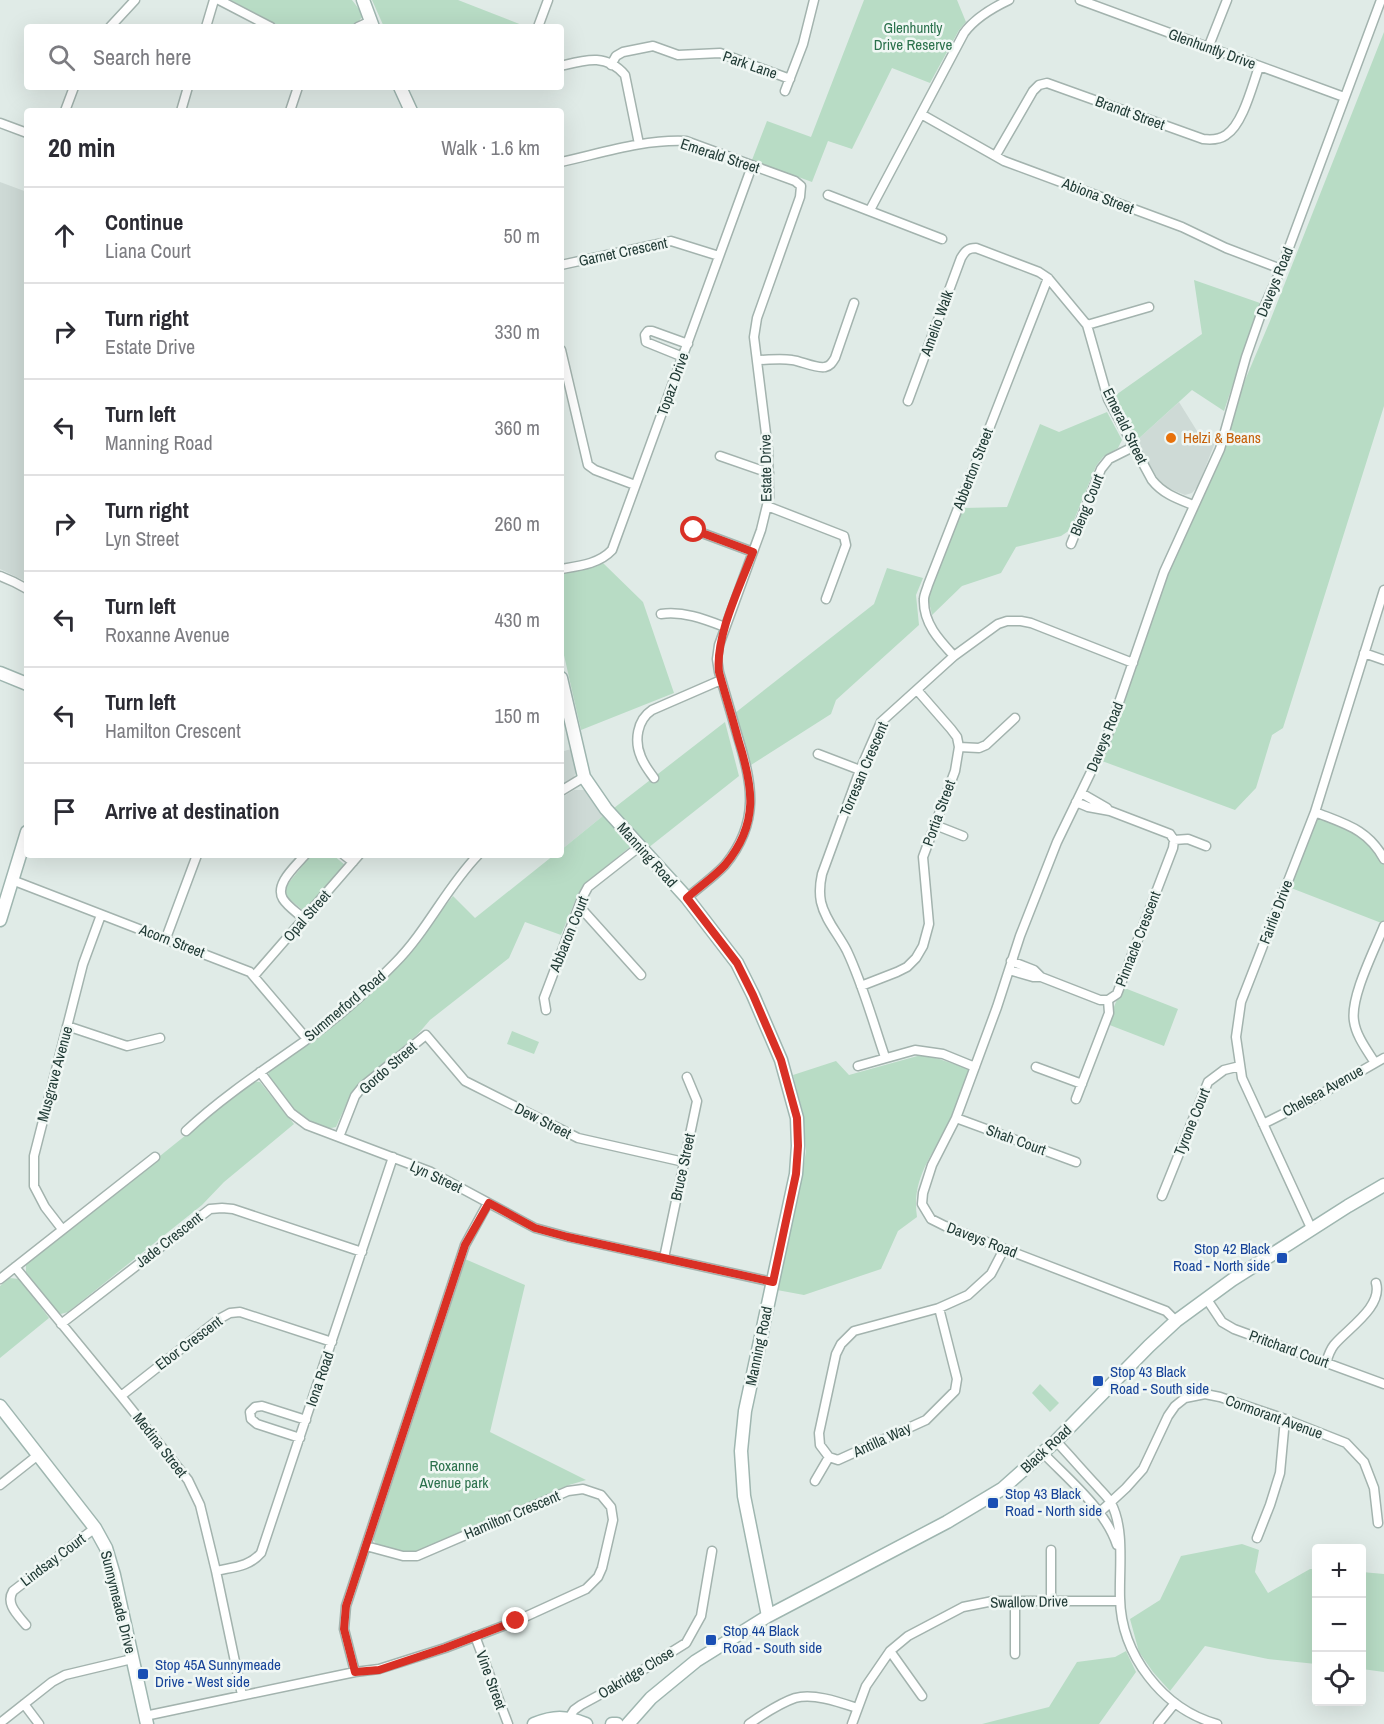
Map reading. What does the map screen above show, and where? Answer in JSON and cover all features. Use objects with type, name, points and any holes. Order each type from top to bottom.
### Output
[{"type":"street","points":[[113,24],[135,0]]},
{"type":"street","points":[[207,24],[214,0]]},
{"type":"street","points":[[219,0],[265,24]]},
{"type":"street","points":[[363,0],[372,24]]},
{"type":"street","points":[[539,24],[548,0]]},
{"type":"street","points":[[785,91],[803,44],[814,0]]},
{"type":"street","points":[[870,210],[959,41],[981,15],[1009,0]]},
{"type":"street","name":"Glenhuntly Drive","points":[[1080,0],[1344,97]]},
{"type":"street","points":[[1208,48],[1227,0]]},
{"type":"street","name":"Daveys Road","points":[[1176,1321],[1166,1311],[931,1219],[922,1204],[932,1165],[956,1118],[1010,965],[1057,842],[1105,743],[1164,572],[1220,449],[1246,357],[1261,314],[1281,269],[1381,0]]},
{"type":"street","name":"Park Lane","points":[[611,65],[616,56],[623,52],[653,46],[678,55],[720,53],[790,79]]},
{"type":"street","points":[[564,65],[591,59],[619,68],[625,75],[639,144]]},
{"type":"street","name":"Brandt Street","points":[[996,155],[1033,91],[1039,85],[1047,83],[1203,139],[1220,139],[1234,129],[1240,118],[1259,67]]},
{"type":"street","points":[[66,108],[73,90]]},
{"type":"street","points":[[182,108],[187,90]]},
{"type":"street","points":[[291,108],[297,90]]},
{"type":"street","points":[[401,90],[410,108]]},
{"type":"street","name":"Abiona Street","points":[[921,114],[1004,160],[1182,227],[1226,248],[1281,269]]},
{"type":"street","points":[[0,123],[24,132]]},
{"type":"street","name":"Emerald Street","points":[[564,161],[639,144],[668,140],[686,141],[795,181],[801,186],[802,191]]},
{"type":"street","name":"Topaz Drive","points":[[564,568],[590,564],[612,550],[752,166]]},
{"type":"street","name":"Estate Drive","points":[[687,898],[723,867],[732,856],[745,829],[751,808],[751,788],[747,767],[717,659],[719,645],[767,506],[769,473],[754,337],[757,318],[802,191]]},
{"type":"street","points":[[828,195],[942,239]]},
{"type":"street","name":"Garnet Crescent","points":[[564,264],[671,241],[719,256]]},
{"type":"street","name":"Emerald Street","points":[[969,248],[976,248],[1039,272],[1048,278],[1087,325],[1108,399],[1157,487],[1193,505]]},
{"type":"street","name":"Amelio Walk","points":[[908,401],[961,258],[969,248]]},
{"type":"street","name":"Abberton Street","points":[[954,656],[932,631],[924,599],[1048,278]]},
{"type":"street","points":[[757,360],[790,359],[819,368],[827,367],[835,358],[854,303]]},
{"type":"street","points":[[1087,325],[1149,307]]},
{"type":"street","points":[[683,357],[646,342],[645,335],[652,330],[688,344]]},
{"type":"street","points":[[564,363],[588,465],[595,470],[635,485]]},
{"type":"street","name":"Bleng Court","points":[[1071,544],[1101,469],[1109,459],[1133,447]]},
{"type":"street","points":[[720,456],[769,473]]},
{"type":"street","points":[[767,506],[844,536],[846,545],[826,599]]},
{"type":"street","points":[[694,530],[753,552]]},
{"type":"street","points":[[0,576],[24,587]]},
{"type":"street","name":"Fairlie Drive","points":[[1312,1230],[1242,1078],[1236,1037],[1242,1002],[1315,812],[1384,590]]},
{"type":"street","points":[[661,614],[696,616],[725,627]]},
{"type":"street","name":"Torresan Crescent","points":[[885,1057],[847,951],[825,914],[819,888],[860,770],[881,722],[954,656],[998,624],[1006,621],[1031,623],[1133,663]]},
{"type":"street","points":[[1364,653],[1384,660]]},
{"type":"street","points":[[0,673],[24,683]]},
{"type":"street","points":[[654,778],[641,758],[637,742],[643,717],[652,710],[721,680]]},
{"type":"street","points":[[917,690],[957,737],[959,747],[979,748],[986,745],[1015,718]]},
{"type":"street","name":"Manning Road","points":[[564,691],[584,777],[606,809],[687,898],[737,963],[781,1060],[797,1118],[796,1174],[745,1411],[741,1450],[744,1496],[768,1616]]},
{"type":"street","name":"Portia Street","points":[[861,986],[907,967],[923,946],[929,924],[923,857],[958,762],[959,747]]},
{"type":"street","points":[[818,754],[860,770]]},
{"type":"street","points":[[564,789],[584,777]]},
{"type":"street","points":[[1081,793],[1110,811]]},
{"type":"street","points":[[1076,802],[1110,811],[1170,834],[1174,840],[1188,839],[1206,846]]},
{"type":"street","points":[[1315,812],[1364,834],[1372,841],[1384,859]]},
{"type":"street","points":[[935,825],[963,836]]},
{"type":"street","name":"Pinnacle Crescent","points":[[1010,965],[1033,977],[1041,977],[1100,1000],[1108,1000],[1117,994],[1173,848],[1174,840]]},
{"type":"street","points":[[0,920],[24,842]]},
{"type":"street","name":"Abbaron Court","points":[[546,1010],[544,998],[588,887],[639,847]]},
{"type":"street","points":[[165,938],[196,858]]},
{"type":"street","points":[[302,858],[285,879],[281,892],[285,901],[304,919]]},
{"type":"street","name":"Opal Street","points":[[254,976],[356,858]]},
{"type":"street","name":"Summerford Road","points":[[186,1131],[204,1114],[339,1015],[396,962],[475,858]]},
{"type":"street","name":"Acorn Street","points":[[12,880],[250,972],[307,1039]]},
{"type":"street","points":[[579,906],[642,975]]},
{"type":"street","name":"Musgrave Avenue","points":[[62,1229],[45,1207],[34,1186],[33,1156],[83,964],[101,915]]},
{"type":"street","points":[[1375,1063],[1356,1029],[1353,1007],[1384,927]]},
{"type":"street","points":[[1076,1099],[1109,1013],[1108,1000]]},
{"type":"street","points":[[68,1026],[127,1046],[160,1038]]},
{"type":"street","name":"Gordo Street","points":[[339,1137],[355,1096],[363,1086],[426,1035]]},
{"type":"street","name":"Dew Street","points":[[426,1035],[465,1081],[578,1138],[684,1162]]},
{"type":"street","points":[[858,1065],[915,1050],[943,1054],[975,1067]]},
{"type":"street","name":"Chelsea Avenue","points":[[1263,1124],[1309,1101],[1384,1058]]},
{"type":"street","name":"Tyrone Court","points":[[1162,1196],[1208,1082],[1224,1071],[1240,1066]]},
{"type":"street","points":[[1036,1067],[1082,1084]]},
{"type":"street","name":"Lyn Street","points":[[260,1072],[291,1113],[307,1125],[431,1172],[535,1228],[773,1282]]},
{"type":"street","name":"Bruce Street","points":[[664,1258],[697,1101],[687,1077]]},
{"type":"street","name":"Shah Court","points":[[956,1118],[1076,1162]]},
{"type":"street","points":[[0,1279],[155,1157]]},
{"type":"street","name":"Iona Road","points":[[216,1571],[247,1565],[261,1553],[393,1157]]},
{"type":"street","name":"Black Road","points":[[628,1724],[651,1698],[696,1661],[768,1616],[947,1522],[1002,1489],[1056,1441],[1176,1321],[1232,1280],[1384,1185]]},
{"type":"street","points":[[355,1672],[344,1629],[346,1606],[465,1245],[489,1203]]},
{"type":"street","name":"Jade Crescent","points":[[60,1324],[210,1209],[233,1209],[362,1252]]},
{"type":"street","points":[[815,1481],[829,1457],[820,1445],[819,1433],[836,1354],[841,1344],[854,1331],[939,1308],[968,1295],[991,1274],[1004,1249]]},
{"type":"street","name":"Medina Street","points":[[15,1267],[188,1480],[200,1505],[242,1695]]},
{"type":"street","points":[[1326,1363],[1334,1345],[1368,1311],[1377,1293],[1376,1283]]},
{"type":"street","name":"Pritchard Court","points":[[1206,1298],[1222,1322],[1234,1329],[1384,1383]]},
{"type":"street","name":"Antilla Way","points":[[829,1457],[838,1460],[926,1420],[955,1391],[957,1378],[939,1308]]},
{"type":"street","name":"Ebor Crescent","points":[[121,1396],[219,1319],[230,1313],[240,1312],[332,1342]]},
{"type":"street","name":"Cormorant Avenue","points":[[1100,1512],[1143,1469],[1175,1406],[1185,1398],[1205,1394],[1285,1419],[1346,1443],[1364,1462],[1374,1488],[1378,1523]]},
{"type":"street","name":"Sunnymeade Drive","points":[[0,1406],[95,1528],[106,1548],[146,1720]]},
{"type":"street","points":[[300,1438],[257,1424],[251,1419],[250,1412],[255,1407],[262,1406],[306,1420]]},
{"type":"street","points":[[1257,1538],[1280,1473],[1285,1419]]},
{"type":"street","points":[[1056,1441],[1111,1502],[1119,1528],[1120,1601],[1131,1649],[1139,1664],[1154,1684],[1175,1703],[1217,1724]]},
{"type":"street","points":[[1043,1453],[1100,1512],[1112,1531],[1119,1554]]},
{"type":"street","points":[[0,1485],[38,1455]]},
{"type":"street","name":"Hamilton Crescent","points":[[146,1720],[242,1695],[355,1672],[379,1670],[516,1621],[586,1589],[598,1577],[613,1520],[611,1507],[601,1495],[583,1488],[567,1491],[417,1556],[403,1556],[366,1546]]},
{"type":"street","name":"Lindsay Court","points":[[26,1624],[10,1603],[13,1592],[95,1528]]},
{"type":"street","points":[[1051,1550],[1051,1601]]},
{"type":"street","name":"Oakridge Close","points":[[575,1721],[574,1710],[581,1704],[625,1681],[686,1643],[701,1616],[712,1551]]},
{"type":"street","name":"Swallow Drive","points":[[852,1724],[866,1686],[890,1651],[908,1636],[963,1607],[993,1601],[1120,1601]]},
{"type":"street","points":[[1015,1601],[1015,1654]]},
{"type":"street","name":"Vine Street","points":[[475,1636],[508,1724]]},
{"type":"street","points":[[890,1651],[922,1696]]},
{"type":"street","points":[[6,1722],[24,1704],[65,1675],[132,1659]]},
{"type":"street","points":[[749,1724],[796,1698],[826,1698],[857,1707]]},
{"type":"street","points":[[1158,1724],[1175,1703]]},
{"type":"street","points":[[24,1704],[39,1724]]},
{"type":"street","points":[[534,1724],[551,1718],[575,1721]]},
{"type":"street","points":[[612,1724],[617,1724]]},
{"type":"shaded area","points":[[0,182],[24,191],[24,581],[0,569]]},
{"type":"shaded area","points":[[1179,402],[1197,431],[1216,440],[1198,486],[1192,493],[1185,495],[1168,488],[1158,479],[1136,441]]},
{"type":"shaded area","points":[[571,749],[576,772],[573,779],[564,784],[564,751]]},
{"type":"shaded area","points":[[574,790],[585,790],[604,815],[564,848],[564,796]]},
{"type":"green space","points":[[230,0],[352,0],[362,13],[359,21],[354,24],[276,24]]},
{"type":"green space","points":[[372,0],[458,0],[519,24],[383,24]]},
{"type":"green space","name":"Glenhuntly Drive Reserve","points":[[864,0],[957,0],[966,22],[959,30],[930,83],[892,68],[852,149],[828,141],[812,182],[752,160],[767,121],[811,137]]},
{"type":"green space","points":[[1384,32],[1384,406],[1283,728],[1272,735],[1256,788],[1235,810],[1102,761],[1162,577],[1270,321]]},
{"type":"green space","points":[[1194,280],[1260,303],[1224,411],[1192,390],[1136,441],[1113,397],[1202,334]]},
{"type":"green space","points":[[1107,412],[1122,440],[1118,448],[1103,457],[1096,466],[1070,530],[1061,536],[1016,547],[1001,573],[962,586],[932,615],[928,598],[931,585],[963,508],[1007,507],[1040,424],[1059,432]]},
{"type":"green space","points":[[603,563],[643,602],[674,693],[581,730],[564,655],[564,573]]},
{"type":"green space","points":[[887,568],[923,578],[916,595],[919,625],[836,700],[831,714],[751,765],[735,713],[874,604]]},
{"type":"green space","points":[[725,722],[739,776],[648,848],[614,808]]},
{"type":"green space","points":[[1315,812],[1355,828],[1384,859],[1384,924],[1286,886]]},
{"type":"green space","points":[[604,815],[631,846],[586,883],[578,894],[561,935],[525,922],[509,958],[430,1020],[418,1034],[356,1087],[336,1127],[326,1128],[316,1125],[289,1104],[268,1079],[269,1071],[342,1019],[397,966],[453,896],[475,918],[550,858],[564,858],[564,848]]},
{"type":"green space","points":[[309,858],[337,858],[345,865],[305,912],[288,898],[285,893],[287,885]]},
{"type":"green space","points":[[1122,987],[1178,1009],[1164,1046],[1107,1024]]},
{"type":"green space","points":[[512,1031],[539,1042],[534,1054],[507,1044]]},
{"type":"green space","points":[[921,1055],[969,1069],[952,1116],[920,1179],[917,1190],[917,1217],[898,1231],[881,1269],[804,1295],[777,1290],[806,1151],[803,1113],[793,1075],[836,1061],[849,1075]]},
{"type":"green space","points":[[253,1081],[260,1082],[294,1124],[224,1182],[202,1205],[68,1312],[61,1314],[57,1312],[26,1272],[26,1264]]},
{"type":"green space","name":"Roxanne Avenue park","points":[[465,1259],[525,1285],[490,1432],[586,1480],[569,1485],[418,1552],[403,1551],[376,1544],[373,1539]]},
{"type":"green space","points":[[9,1278],[20,1279],[49,1318],[0,1358],[0,1286]]},
{"type":"green space","points":[[1040,1384],[1059,1403],[1050,1412],[1032,1393]]},
{"type":"green space","points":[[1242,1544],[1259,1550],[1255,1572],[1268,1593],[1312,1569],[1312,1664],[1268,1659],[1205,1646],[1170,1691],[1139,1652],[1130,1619],[1160,1600],[1181,1556]]},
{"type":"green space","points":[[1366,1572],[1384,1574],[1384,1672],[1366,1670]]},
{"type":"green space","points":[[1126,1651],[1136,1672],[1099,1724],[982,1724],[1049,1707],[1077,1662],[1115,1657]]},
{"type":"place","name":"Helzi & Beans","points":[[1171,438]]},
{"type":"place","name":"Stop 42 Black Road - North side","points":[[1282,1258]]},
{"type":"place","name":"Stop 43 Black Road - South side","points":[[1098,1381]]},
{"type":"place","name":"Stop 43 Black Road - North side","points":[[993,1503]]},
{"type":"place","name":"Stop 44 Black Road - South side","points":[[711,1640]]},
{"type":"place","name":"Stop 45A Sunnymeade Drive - West side","points":[[143,1674]]},
{"type":"route","points":[[516,1621],[379,1670],[355,1672],[344,1629],[346,1606],[465,1245],[489,1203],[535,1228],[773,1282],[796,1174],[797,1118],[781,1060],[737,963],[687,898],[723,867],[732,856],[745,829],[751,808],[751,788],[747,767],[717,659],[725,627],[753,552],[694,530]]}]
